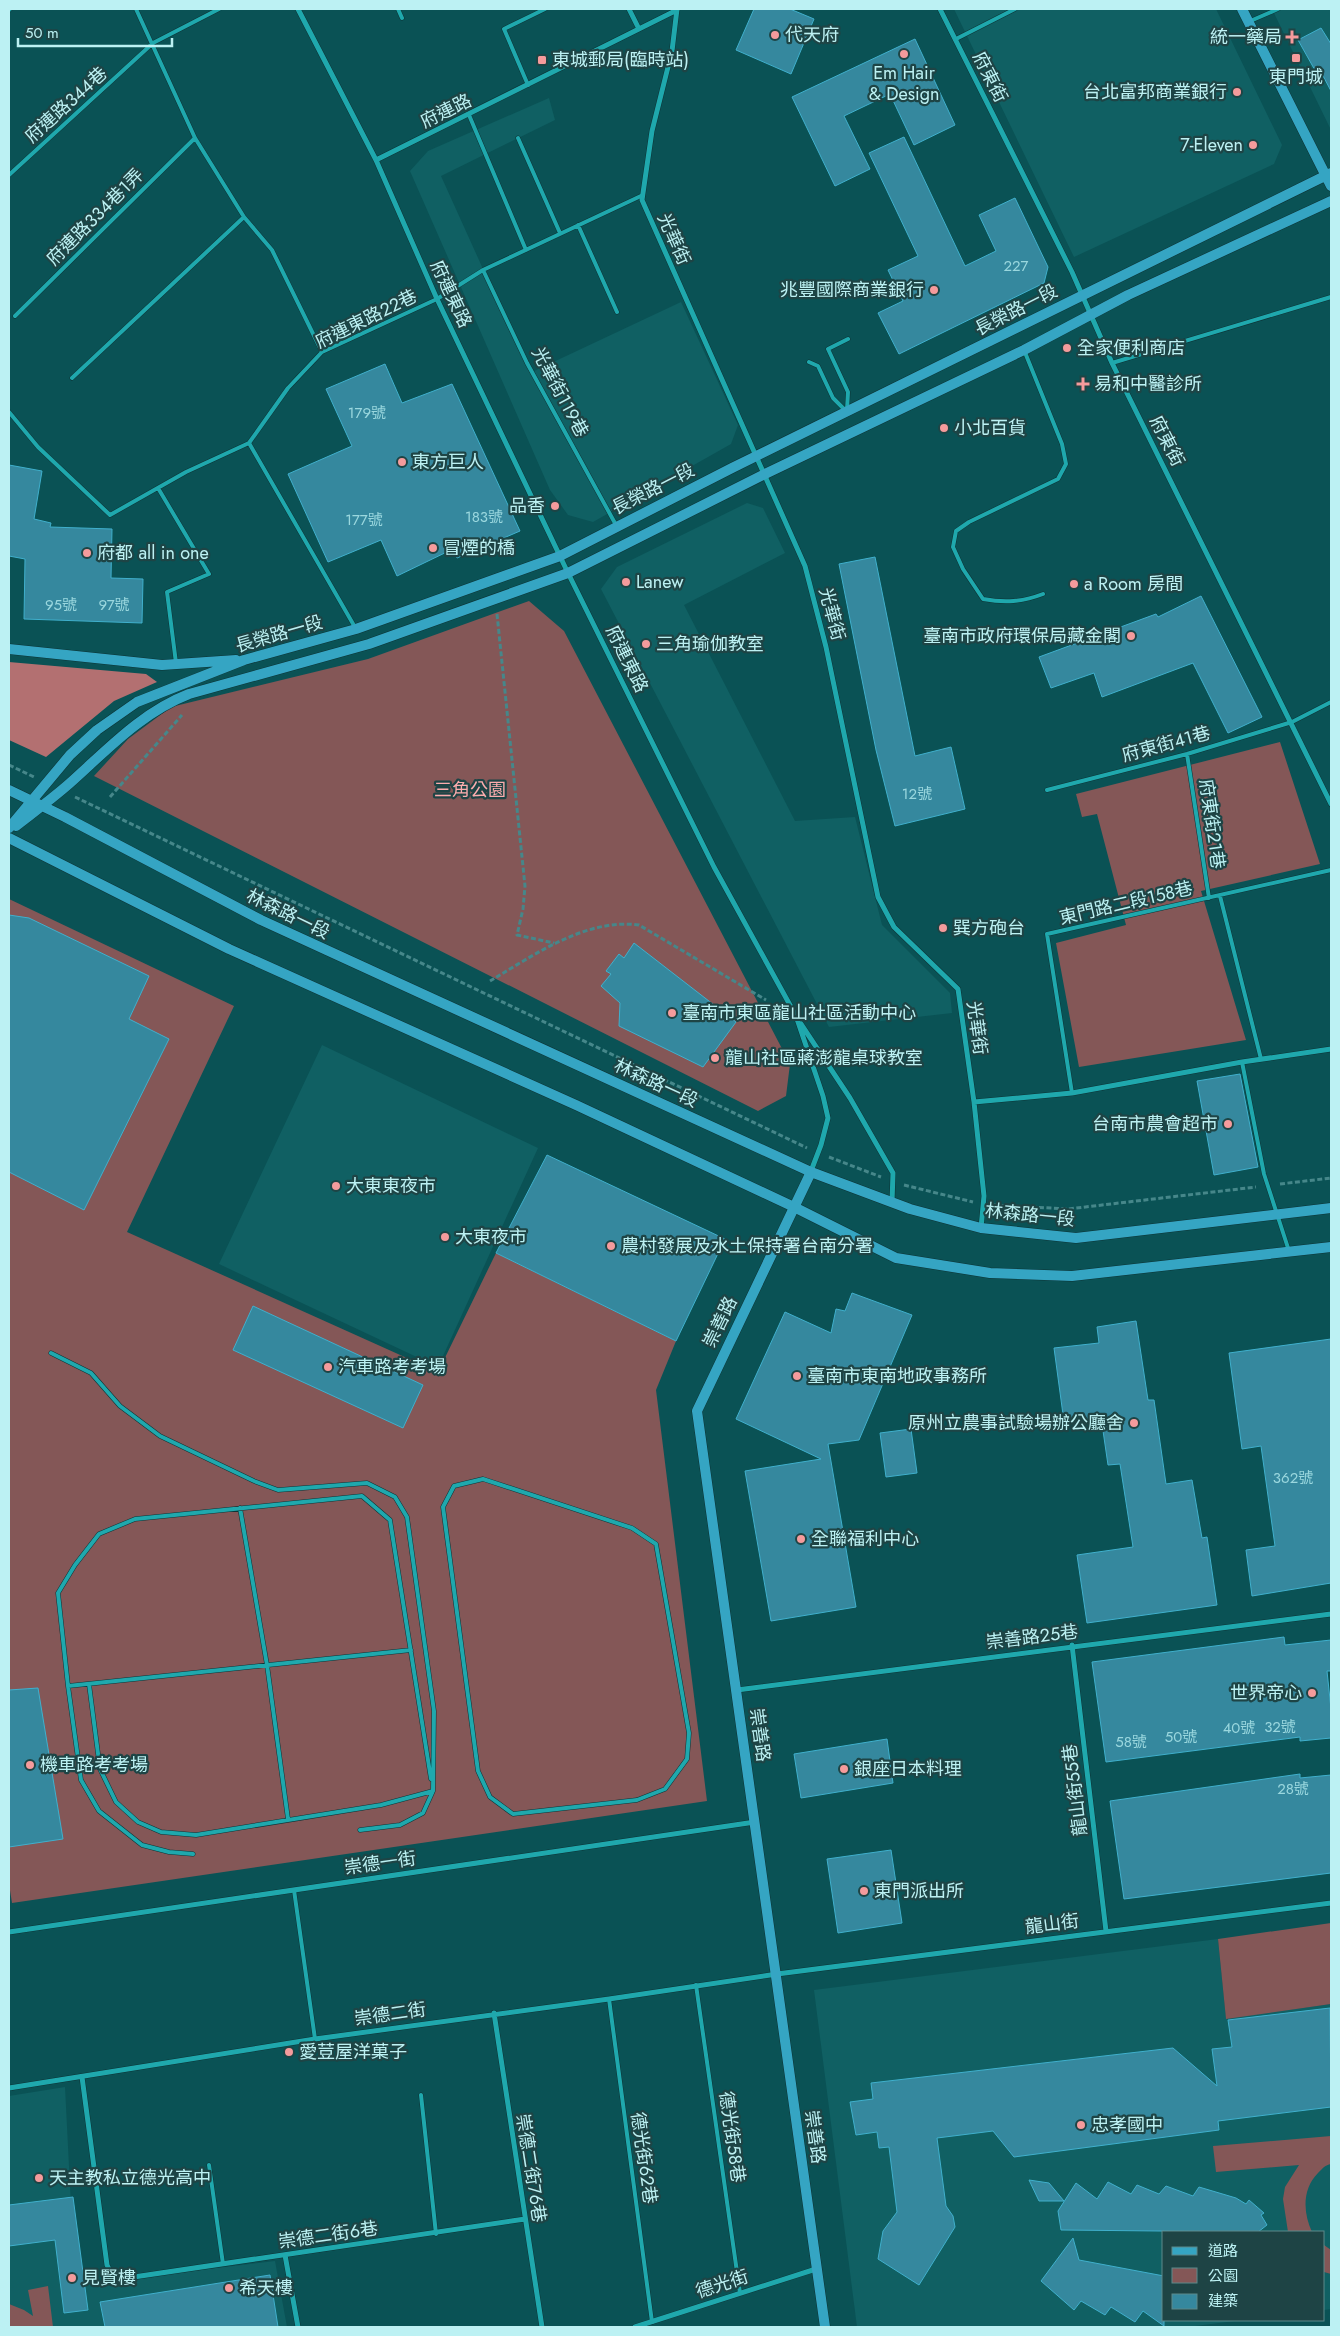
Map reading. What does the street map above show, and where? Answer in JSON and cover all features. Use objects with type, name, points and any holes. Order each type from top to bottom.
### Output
[{"type":"street","points":[[298,9],[376,160]]},
{"type":"street","points":[[629,9],[639,29]]},
{"type":"street","name":"府連路","points":[[376,160],[528,86],[677,9]]},
{"type":"street","name":"光華街","points":[[677,9],[672,51],[652,131],[642,200],[805,566],[826,647],[878,897],[894,927],[958,989],[974,1102],[983,1204],[981,1228]]},
{"type":"street","name":"府東街","points":[[940,9],[1083,295],[1112,363],[1292,722],[1331,804]]},
{"type":"street","points":[[1242,9],[1329,175],[1331,186]]},
{"type":"street","name":"府連東路","points":[[376,160],[437,299],[568,573],[714,867],[796,1016],[823,1096],[828,1118],[811,1172]]},
{"type":"street","name":"長榮路一段","points":[[9,830],[31,801],[77,749],[97,730],[137,702],[244,660],[356,629],[560,556],[757,456],[1329,175]]},
{"type":"street","name":"長榮路一段","points":[[9,830],[43,806],[139,722],[169,702],[189,694],[369,644],[568,573],[765,474],[1024,350],[1128,295],[1331,201]]},
{"type":"street","points":[[9,650],[162,665],[244,660]]},
{"type":"street","name":"林森路一段","points":[[9,790],[261,920],[811,1172],[910,1209],[981,1228],[1076,1238],[1331,1208]]},
{"type":"street","points":[[9,838],[229,948],[567,1100],[794,1207],[896,1258],[990,1273],[1072,1276],[1331,1247]]},
{"type":"street","points":[[796,1016],[894,1173],[892,1202]]},
{"type":"street","points":[[974,1102],[1072,1093],[1242,1062],[1331,1049]]},
{"type":"street","name":"崇善路","points":[[811,1172],[697,1411],[826,2327]]},
{"type":"street","name":"崇善路25巷","points":[[737,1690],[1072,1645],[1331,1614]]},
{"type":"street","name":"龍山街55巷","points":[[1072,1645],[1106,1931]]},
{"type":"street","name":"崇德一街","points":[[9,1932],[755,1822]]},
{"type":"street","name":"龍山街","points":[[777,1974],[1331,1903]]},
{"type":"street","name":"崇德二街","points":[[9,2088],[315,2038],[609,1999],[777,1974]]},
{"type":"street","name":"崇德二街76巷","points":[[494,2013],[542,2327]]},
{"type":"street","name":"崇德二街6巷","points":[[82,2076],[107,2265],[111,2273],[127,2278],[436,2234],[525,2219]]},
{"type":"street","points":[[285,2255],[298,2327]]},
{"type":"street","name":"德光街","points":[[635,2327],[817,2269]]},
{"type":"lane","points":[[136,9],[195,138],[244,217],[272,250],[322,352]]},
{"type":"lane","name":"府連路344巷","points":[[9,175],[153,43],[218,9]]},
{"type":"lane","points":[[398,9],[402,18]]},
{"type":"lane","points":[[528,86],[504,28],[545,9]]},
{"type":"lane","points":[[956,39],[1014,9]]},
{"type":"lane","points":[[1248,22],[1278,9]]},
{"type":"lane","points":[[469,115],[526,250]]},
{"type":"lane","name":"府連路334巷1弄","points":[[15,316],[195,138]]},
{"type":"lane","points":[[518,138],[560,233]]},
{"type":"lane","points":[[437,299],[483,270],[643,195]]},
{"type":"lane","points":[[72,378],[244,217]]},
{"type":"lane","points":[[578,225],[617,312]]},
{"type":"lane","name":"光華街119巷","points":[[483,270],[527,363],[616,526]]},
{"type":"lane","points":[[1112,363],[1331,297]]},
{"type":"lane","name":"府連東路22巷","points":[[9,412],[38,447],[110,515],[186,472],[249,443],[288,388],[322,352],[437,299]]},
{"type":"lane","points":[[848,339],[828,349],[848,392],[848,412]]},
{"type":"lane","points":[[1024,350],[1062,444],[1066,464],[1058,479],[969,522],[956,531],[953,547],[963,569],[983,599],[999,602],[1024,601],[1043,594]]},
{"type":"lane","points":[[808,362],[818,366],[833,398],[848,412]]},
{"type":"lane","points":[[249,443],[356,629]]},
{"type":"lane","points":[[158,488],[209,574],[167,592],[176,664]]},
{"type":"lane","name":"府東街41巷","points":[[1048,790],[1187,754],[1292,722],[1331,702]]},
{"type":"lane","name":"府東街21巷","points":[[1187,754],[1209,898]]},
{"type":"lane","name":"東門路二段158巷","points":[[1072,1093],[1047,934],[1331,870]]},
{"type":"lane","name":"東門路二段158巷","points":[[1220,896],[1261,1059]]},
{"type":"lane","points":[[1242,1062],[1264,1174],[1290,1252]]},
{"type":"lane","points":[[51,1353],[91,1373],[120,1406],[160,1436],[254,1481],[278,1490],[367,1483],[395,1497],[407,1517],[434,1711],[433,1791],[423,1813],[400,1825],[360,1830]]},
{"type":"lane","points":[[483,1479],[632,1528],[656,1544],[689,1733],[687,1759],[665,1789],[637,1800],[514,1814],[490,1797],[478,1771],[448,1544],[444,1507],[454,1486],[483,1479]]},
{"type":"lane","points":[[193,1854],[170,1852],[142,1845],[99,1811],[81,1780],[58,1593],[75,1564],[99,1534],[135,1518],[362,1496],[390,1520],[433,1791]]},
{"type":"lane","points":[[240,1508],[267,1665],[288,1819]]},
{"type":"lane","points":[[68,1686],[412,1650]]},
{"type":"lane","points":[[88,1684],[100,1769],[116,1802],[138,1822],[161,1832],[196,1835],[381,1805],[433,1791]]},
{"type":"lane","points":[[294,1890],[315,2038]]},
{"type":"lane","name":"德光街58巷","points":[[696,1985],[740,2293]]},
{"type":"lane","name":"德光街62巷","points":[[609,1999],[652,2322]]},
{"type":"lane","points":[[421,2095],[436,2234]]},
{"type":"lane","points":[[209,2165],[223,2264]]},
{"type":"path","points":[[496,611],[525,886],[523,909],[517,935],[554,944]]},
{"type":"path","points":[[110,797],[184,712],[182,707]]},
{"type":"path","points":[[85,801],[818,1153],[916,1188],[983,1204],[1068,1209],[1331,1178]]},
{"type":"path","points":[[490,981],[554,944],[597,928],[624,923],[639,925],[766,1000]]},
{"type":"shaded area","points":[[954,9],[1216,9],[1282,145],[1274,164],[1074,257]]},
{"type":"shaded area","points":[[1272,9],[1331,9],[1331,130]]},
{"type":"shaded area","points":[[549,98],[555,120],[441,176],[530,373],[681,302],[738,425],[731,444],[593,522],[568,515],[550,490],[410,171],[428,151]]},
{"type":"shaded area","points":[[747,503],[763,508],[785,553],[684,605],[795,821],[855,817],[882,925],[950,993],[952,1013],[829,1027],[601,589],[617,567]]},
{"type":"shaded area","points":[[9,662],[146,674],[157,682],[114,701],[46,757],[9,740]]},
{"type":"shaded area","name":"大東東夜市","points":[[322,1045],[538,1148],[438,1367],[219,1264]]},
{"type":"shaded area","name":"忠孝國中","points":[[1218,1939],[1226,2018],[1331,2004],[1331,2309],[1325,2310],[1325,2231],[1162,2231],[1162,2321],[1235,2321],[1187,2327],[857,2327],[814,1990]]},
{"type":"shaded area","name":"天主教私立德光高中","points":[[65,2087],[75,2285],[275,2261],[287,2327],[9,2327],[9,2096]]},
{"type":"green space","name":"三角公園","points":[[529,601],[564,631],[790,1064],[786,1096],[758,1111],[94,776],[128,739],[171,707],[368,659]]},
{"type":"green space","points":[[1280,742],[1320,864],[1201,891],[1246,1040],[1079,1067],[1056,943],[1126,925],[1097,814],[1082,817],[1076,794]]},
{"type":"green space","points":[[9,899],[234,1006],[127,1232],[438,1372],[496,1253],[676,1341],[656,1390],[707,1801],[12,1903],[9,1884]]},
{"type":"green space","points":[[1331,1923],[1331,2004],[1226,2019],[1218,1939]]},
{"type":"green space","points":[[1331,2136],[1331,2164],[1324,2167],[1313,2179],[1307,2194],[1306,2209],[1312,2231],[1288,2231],[1283,2199],[1285,2187],[1299,2165],[1216,2172],[1213,2146]]},
{"type":"green space","points":[[1325,2246],[1331,2250],[1331,2274],[1325,2272]]},
{"type":"green space","points":[[48,2286],[53,2327],[9,2327],[9,2304],[33,2316],[28,2290]]},
{"type":"building","name":"代天府","points":[[754,9],[790,9],[814,19],[791,74],[736,50]]},
{"type":"building","points":[[1321,28],[1331,44],[1331,91],[1320,70],[1316,72],[1298,40]]},
{"type":"building","points":[[915,39],[955,125],[914,145],[890,94],[844,116],[870,169],[835,186],[792,97]]},
{"type":"building","points":[[904,137],[965,266],[996,251],[979,215],[1015,198],[1048,267],[1044,283],[899,354],[878,313],[903,301],[888,270],[918,256],[869,153]]},
{"type":"building","name":"東方巨人","points":[[385,364],[402,403],[452,384],[520,531],[457,558],[453,549],[397,576],[381,540],[328,562],[288,474],[352,446],[326,389]]},
{"type":"building","name":"府都 all in one","points":[[9,465],[42,471],[34,519],[51,523],[50,527],[112,529],[111,578],[143,579],[142,623],[24,619],[25,559],[9,556]]},
{"type":"building","points":[[875,557],[915,756],[951,747],[965,809],[895,826],[876,750],[839,564]]},
{"type":"building","points":[[1201,596],[1262,717],[1228,733],[1193,663],[1102,697],[1094,673],[1051,688],[1039,657],[1156,614],[1158,617]]},
{"type":"building","points":[[9,915],[29,918],[149,976],[129,1019],[169,1039],[84,1210],[9,1172]]},
{"type":"building","name":"臺南市東區龍山社區活動中心","points":[[634,943],[736,1022],[703,1067],[619,1026],[620,1003],[601,986],[611,974],[606,971],[619,954],[624,958]]},
{"type":"building","name":"台南市農會超市","points":[[1240,1074],[1258,1167],[1214,1175],[1197,1081]]},
{"type":"building","name":"農村發展及水土保持署台南分署","points":[[547,1155],[725,1239],[676,1341],[496,1253]]},
{"type":"building","points":[[852,1293],[912,1315],[859,1440],[828,1444],[856,1607],[771,1621],[745,1471],[821,1459],[736,1419],[785,1312],[831,1333],[836,1309],[845,1311]]},
{"type":"building","name":"汽車路考考場","points":[[253,1306],[423,1385],[403,1428],[233,1350]]},
{"type":"building","points":[[1136,1321],[1148,1400],[1154,1400],[1166,1484],[1192,1480],[1202,1538],[1207,1537],[1217,1605],[1087,1623],[1077,1555],[1133,1547],[1120,1464],[1108,1465],[1101,1417],[1064,1422],[1054,1348],[1099,1343],[1097,1327]]},
{"type":"building","points":[[1331,1339],[1331,1583],[1252,1596],[1246,1550],[1275,1546],[1261,1446],[1242,1449],[1229,1353]]},
{"type":"building","points":[[911,1429],[917,1473],[886,1477],[880,1433]]},
{"type":"building","points":[[1284,1637],[1285,1645],[1331,1640],[1331,1671],[1327,1671],[1331,1709],[1331,1738],[1300,1741],[1300,1737],[1106,1762],[1092,1662]]},
{"type":"building","name":"機車路考考場","points":[[38,1688],[63,1839],[9,1847],[9,1690]]},
{"type":"building","name":"銀座日本料理","points":[[887,1739],[893,1783],[801,1798],[794,1754]]},
{"type":"building","points":[[1300,1774],[1300,1778],[1331,1775],[1331,1873],[1124,1899],[1110,1801]]},
{"type":"building","name":"東門派出所","points":[[891,1850],[902,1923],[838,1933],[827,1859]]},
{"type":"building","points":[[1330,2008],[1331,2107],[1218,2121],[1219,2130],[1014,2157],[993,2131],[937,2138],[946,2206],[953,2216],[955,2227],[919,2285],[878,2259],[883,2231],[897,2212],[889,2147],[879,2148],[877,2132],[856,2135],[850,2102],[873,2099],[871,2083],[1173,2048],[1217,2086],[1212,2049],[1232,2047],[1228,2020]]},
{"type":"building","points":[[1029,2180],[1049,2183],[1064,2201],[1039,2201]]},
{"type":"building","points":[[1108,2182],[1131,2194],[1137,2185],[1159,2194],[1166,2186],[1193,2196],[1199,2187],[1236,2198],[1246,2204],[1249,2200],[1264,2213],[1261,2215],[1267,2225],[1259,2231],[1061,2230],[1058,2211],[1076,2183],[1097,2199]]},
{"type":"building","name":"見賢樓","points":[[73,2197],[88,2310],[64,2313],[55,2240],[9,2246],[9,2205]]},
{"type":"building","points":[[1073,2238],[1079,2260],[1162,2276],[1162,2321],[1164,2321],[1164,2326],[1143,2311],[1135,2322],[1111,2307],[1105,2315],[1081,2301],[1074,2310],[1041,2281]]},
{"type":"building","name":"希天樓","points":[[270,2275],[278,2327],[105,2327],[100,2302]]},
{"type":"place","name":"代天府","points":[[775,35]]},
{"type":"place","name":"統一藥局","points":[[1292,37]]},
{"type":"place","name":"Em Hair & Design","points":[[904,54]]},
{"type":"place","name":"東門城","points":[[1296,58]]},
{"type":"place","name":"東城郵局(臨時站)","points":[[542,60]]},
{"type":"place","name":"台北富邦商業銀行","points":[[1237,92]]},
{"type":"place","name":"7-Eleven","points":[[1253,145]]},
{"type":"place","name":"兆豐國際商業銀行","points":[[934,290]]},
{"type":"place","name":"全家便利商店","points":[[1067,348]]},
{"type":"place","name":"易和中醫診所","points":[[1083,384]]},
{"type":"place","name":"小北百貨","points":[[944,428]]},
{"type":"place","name":"東方巨人","points":[[402,462]]},
{"type":"place","name":"品香","points":[[555,506]]},
{"type":"place","name":"冒煙的橋","points":[[433,548]]},
{"type":"place","name":"府都 all in one","points":[[87,553]]},
{"type":"place","name":"Lanew","points":[[626,582]]},
{"type":"place","name":"a Room 房間","points":[[1074,584]]},
{"type":"place","name":"臺南市政府環保局藏金閣","points":[[1131,636]]},
{"type":"place","name":"三角瑜伽教室","points":[[646,644]]},
{"type":"place","name":"巽方砲台","points":[[943,928]]},
{"type":"place","name":"臺南市東區龍山社區活動中心","points":[[672,1013]]},
{"type":"place","name":"龍山社區蔣澎龍桌球教室","points":[[715,1058]]},
{"type":"place","name":"台南市農會超市","points":[[1228,1124]]},
{"type":"place","name":"大東東夜市","points":[[336,1186]]},
{"type":"place","name":"大東夜市","points":[[445,1237]]},
{"type":"place","name":"農村發展及水土保持署台南分署","points":[[611,1246]]},
{"type":"place","name":"汽車路考考場","points":[[328,1367]]},
{"type":"place","name":"臺南市東南地政事務所","points":[[797,1376]]},
{"type":"place","name":"原州立農事試驗場辦公廳舍","points":[[1134,1423]]},
{"type":"place","name":"全聯福利中心","points":[[801,1539]]},
{"type":"place","name":"世界帝心","points":[[1312,1693]]},
{"type":"place","name":"機車路考考場","points":[[30,1765]]},
{"type":"place","name":"銀座日本料理","points":[[844,1769]]},
{"type":"place","name":"東門派出所","points":[[864,1891]]},
{"type":"place","name":"愛荳屋洋菓子","points":[[289,2052]]},
{"type":"place","name":"忠孝國中","points":[[1081,2125]]},
{"type":"place","name":"天主教私立德光高中","points":[[39,2178]]},
{"type":"place","name":"見賢樓","points":[[72,2278]]},
{"type":"place","name":"希天樓","points":[[229,2288]]}]
